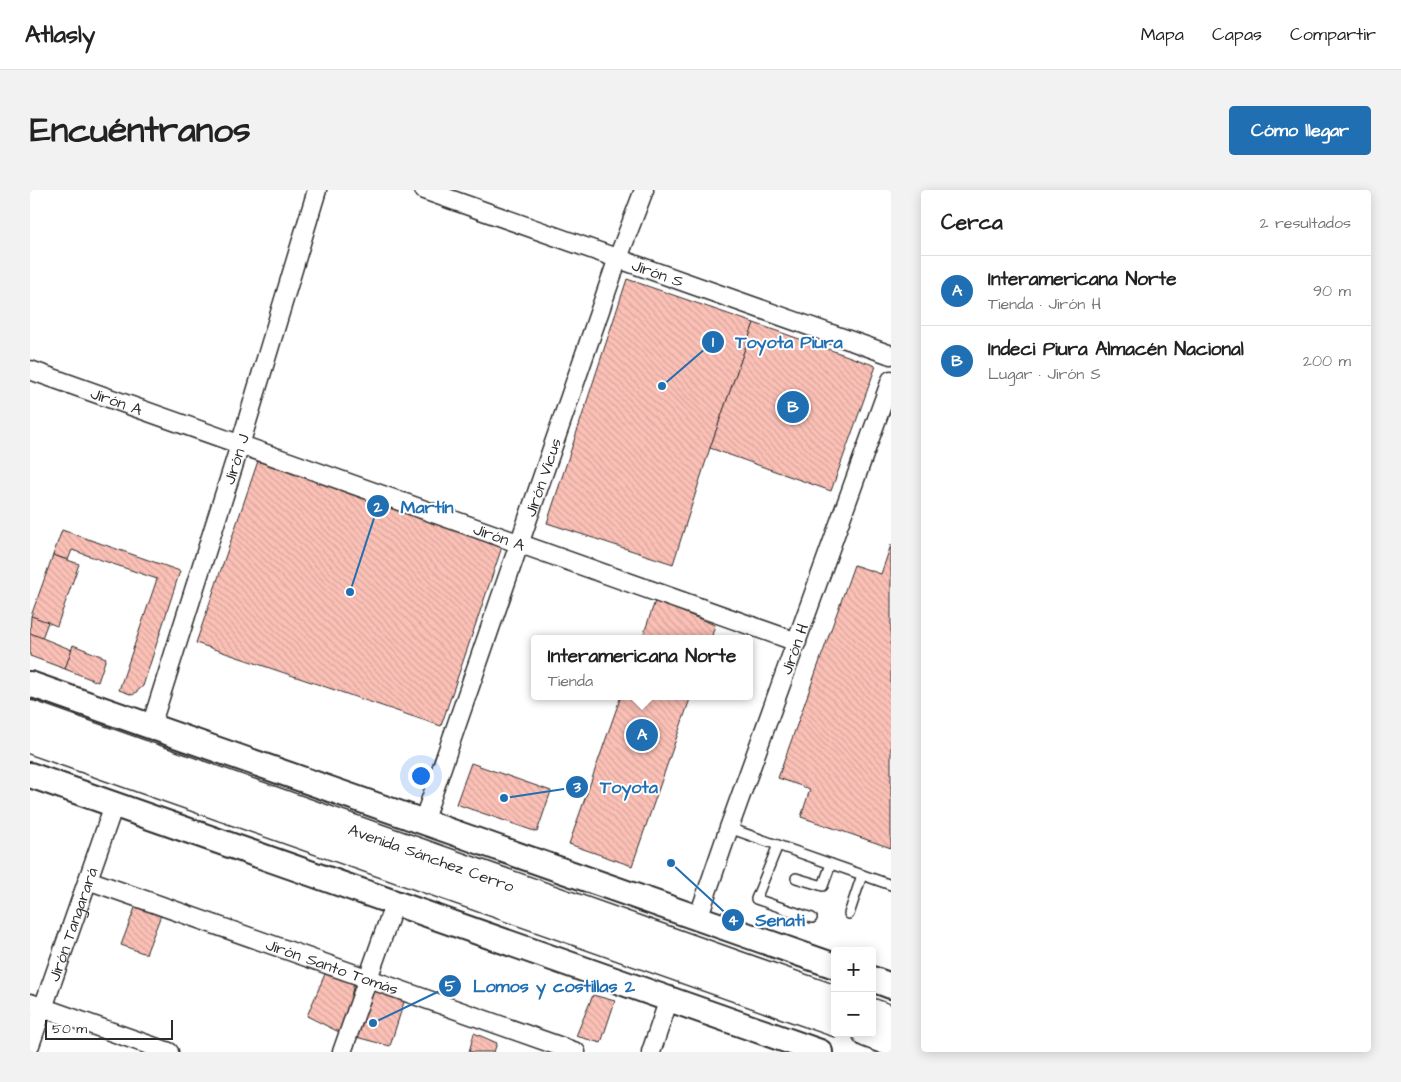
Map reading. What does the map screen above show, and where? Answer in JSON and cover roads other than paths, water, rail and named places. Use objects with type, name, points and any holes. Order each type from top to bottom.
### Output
[{"type":"main road","name":"Avenida Sánchez Cerro","points":[[30,684],[831,965]]},
{"type":"main road","name":"Avenida Sánchez Cerro","points":[[30,715],[831,999]]},
{"type":"main road","name":"Avenida Sánchez Cerro","points":[[30,740],[831,1021]]},
{"type":"main road","points":[[30,775],[820,1052]]},
{"type":"main road","points":[[876,1014],[891,1020]]},
{"type":"main road","points":[[876,1036],[891,1042]]},
{"type":"street","name":"Jirón J","points":[[151,726],[240,445],[317,190]]},
{"type":"street","name":"Jirón S","points":[[424,190],[891,356]]},
{"type":"street","name":"Jirón Vicus","points":[[423,822],[518,543],[618,258],[644,190]]},
{"type":"street","name":"Jirón A","points":[[30,370],[797,642]]},
{"type":"street","name":"Jirón H","points":[[698,918],[891,380]]},
{"type":"street","name":"Jirón Tangarará","points":[[30,1044],[36,1006],[88,880],[114,805]]},
{"type":"street","name":"Jirón Santo Tomás","points":[[88,880],[576,1052]]},
{"type":"street","points":[[342,1052],[395,902]]},
{"type":"street","points":[[651,1052],[669,999]]},
{"type":"street","points":[[36,1006],[169,1052]]},
{"type":"lane","points":[[729,828],[891,885]]},
{"type":"lane","points":[[778,845],[756,899],[812,918]]},
{"type":"lane","points":[[796,878],[823,886],[831,864]]},
{"type":"lane","points":[[849,914],[862,875]]},
{"type":"place","name":"Toyota Piura","points":[[662,386]]},
{"type":"place","name":"Indeci Piura Almacén Nacional","points":[[793,407]]},
{"type":"place","name":"Martín","points":[[350,592]]},
{"type":"place","name":"Interamericana Norte","points":[[642,735]]},
{"type":"place","name":"Toyota","points":[[504,798]]},
{"type":"place","name":"Senati","points":[[671,863]]},
{"type":"place","name":"Lomos y costillas 2","points":[[373,1023]]}]
